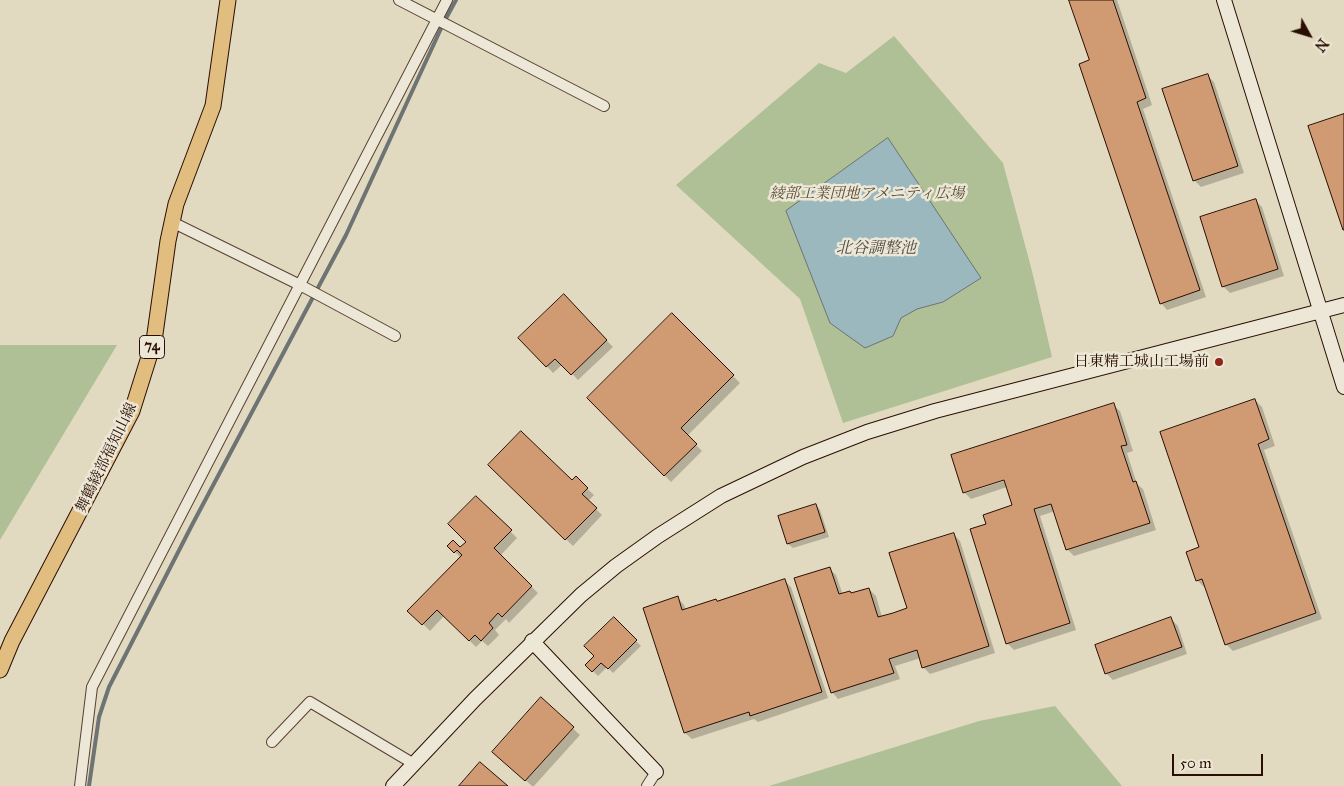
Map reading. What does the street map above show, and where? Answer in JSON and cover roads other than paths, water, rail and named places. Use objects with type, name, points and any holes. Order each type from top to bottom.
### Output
[{"type":"main road","name":"舞鶴綾部福知山線","points":[[0,670],[12,641],[132,411],[154,341],[168,241],[176,204],[213,106],[228,0]]},
{"type":"street","points":[[399,0],[604,106]]},
{"type":"street","points":[[80,786],[92,687],[446,0]]},
{"type":"street","points":[[1224,0],[1344,388]]},
{"type":"street","points":[[172,222],[300,284],[395,336]]},
{"type":"street","points":[[393,786],[475,699],[580,595],[658,536],[721,496],[803,457],[868,432],[935,411],[1344,305]]},
{"type":"street","points":[[532,641],[656,772],[647,786]]},
{"type":"street","points":[[272,742],[310,702],[414,764]]},
{"type":"water","name":"北谷調整池","points":[[888,138],[981,278],[943,302],[917,309],[901,318],[893,336],[865,348],[830,323],[786,211]]},
{"type":"waterway","points":[[89,786],[99,717],[109,687],[192,525],[346,235],[444,22],[456,0]]},
{"type":"place","name":"日東精工城山工場前","points":[[1219,362]]},
{"type":"park label","name":"綾部工業団地アメニティ広場","points":[[867,194]]}]
